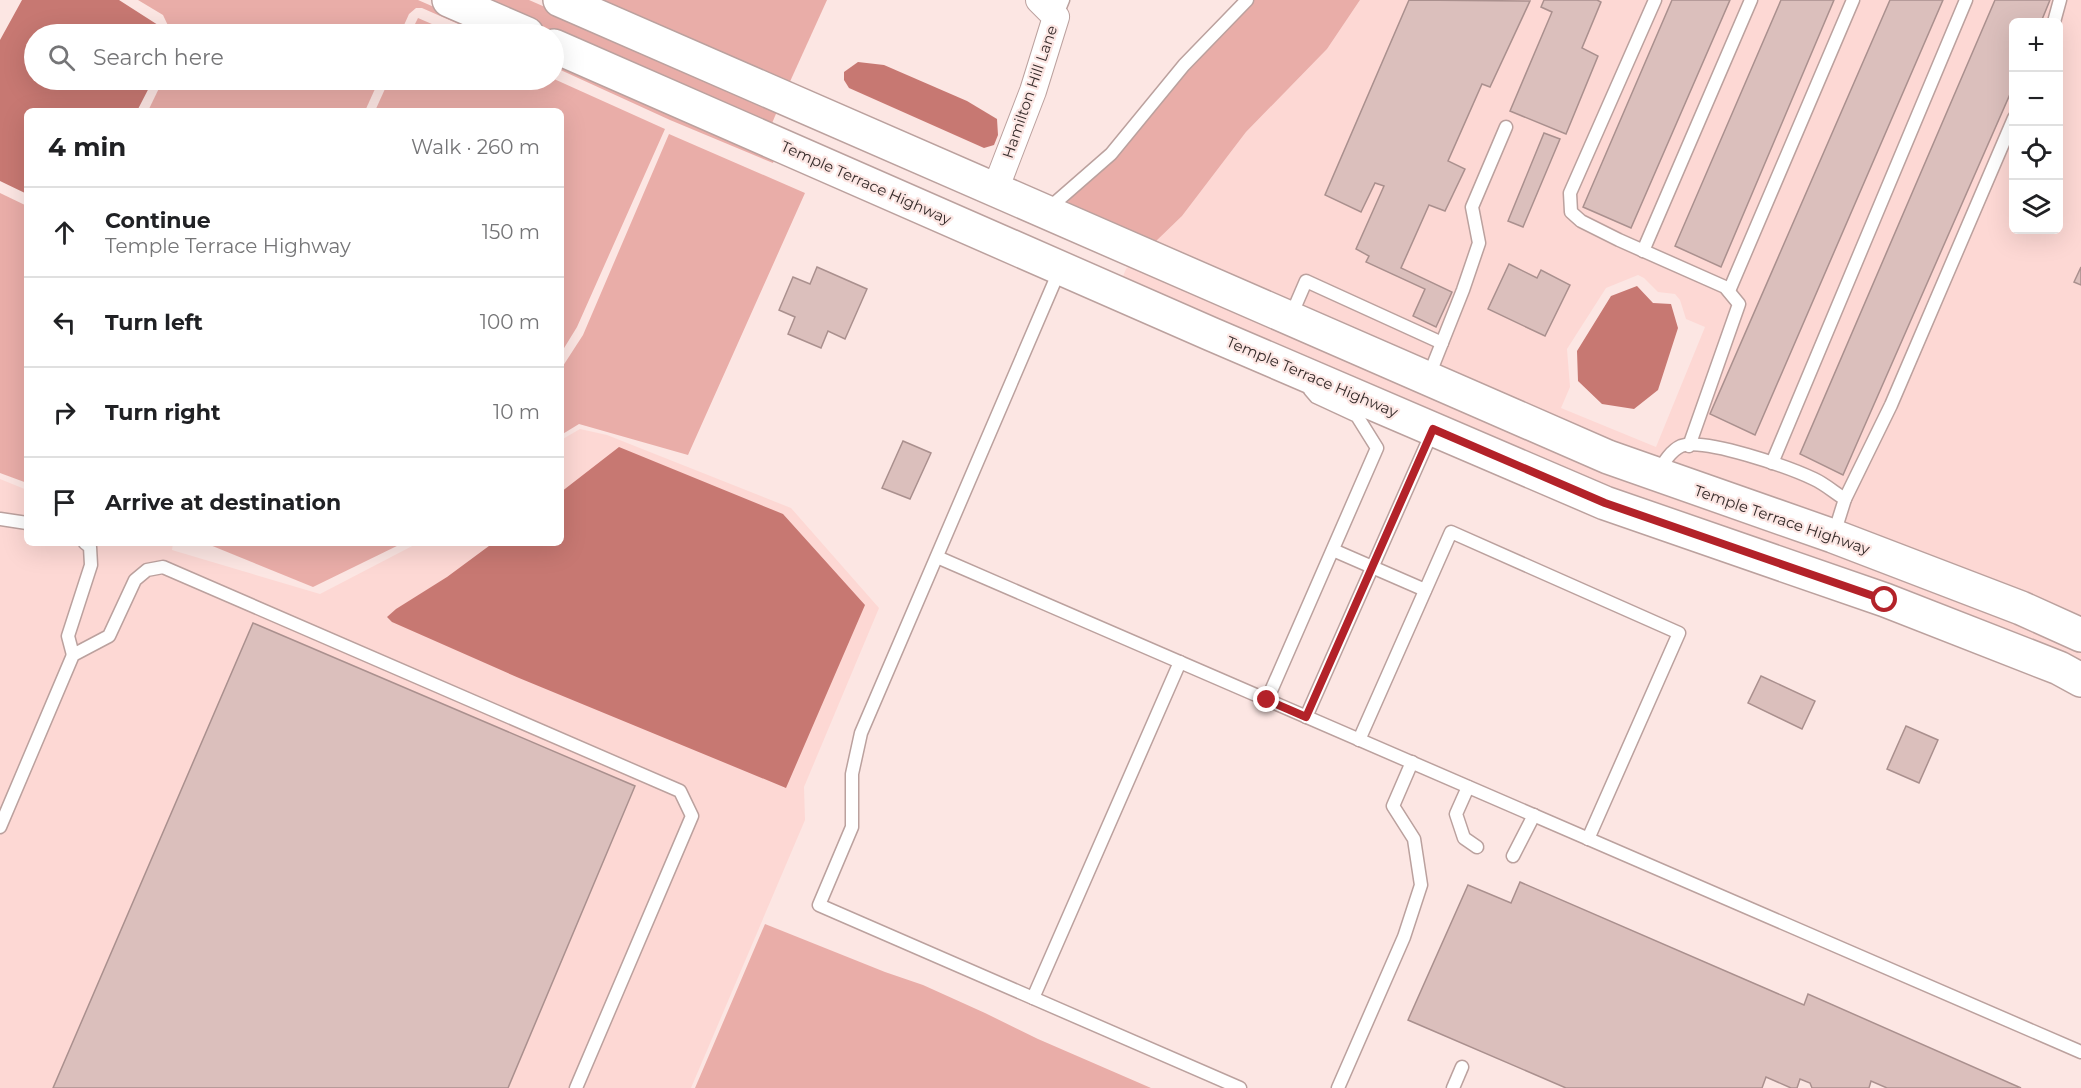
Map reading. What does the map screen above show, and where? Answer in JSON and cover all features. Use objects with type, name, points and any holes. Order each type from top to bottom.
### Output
[{"type":"main road","points":[[449,0],[504,24]]},
{"type":"main road","name":"Temple Terrace Highway","points":[[560,0],[1608,457],[1833,536],[2021,608],[2081,636]]},
{"type":"main road","name":"Temple Terrace Highway","points":[[564,50],[1605,503],[1885,600],[2059,668],[2081,680]]},
{"type":"main road","points":[[776,144],[793,102]]},
{"type":"street","name":"Hamilton Hill Lane","points":[[995,190],[1033,91],[1052,6]]},
{"type":"lane","points":[[1045,212],[1111,153],[1185,66],[1247,0]]},
{"type":"lane","points":[[1655,0],[1570,193],[1571,212],[1581,221],[1725,287],[1739,304],[1689,446]]},
{"type":"lane","points":[[1643,250],[1751,0]]},
{"type":"lane","points":[[1729,291],[1854,0]]},
{"type":"lane","points":[[1772,464],[1966,0]]},
{"type":"lane","points":[[2055,18],[2060,0]]},
{"type":"lane","points":[[1833,536],[1845,499],[1891,405],[2010,126]]},
{"type":"lane","points":[[1428,379],[1464,290],[1479,243],[1472,207],[1506,127]]},
{"type":"lane","points":[[1061,268],[861,733],[852,774],[852,827],[819,905],[1240,1088]]},
{"type":"lane","points":[[1290,319],[1306,281],[1442,343]]},
{"type":"lane","points":[[1267,700],[1377,448],[1357,416],[1316,397],[1289,367]]},
{"type":"lane","points":[[1306,717],[1433,429]]},
{"type":"lane","points":[[1657,475],[1669,455],[1682,446],[1713,448],[1754,457],[1816,480],[1845,499]]},
{"type":"lane","points":[[0,519],[24,523]]},
{"type":"lane","points":[[1359,740],[1451,532],[1679,633],[1588,839]]},
{"type":"lane","points":[[0,827],[73,656],[68,636],[91,565],[88,546]]},
{"type":"lane","points":[[1333,550],[1425,590]]},
{"type":"lane","points":[[937,557],[2081,1052]]},
{"type":"lane","points":[[73,656],[109,636],[135,580],[147,570],[163,567],[680,791],[692,816],[576,1088]]},
{"type":"lane","points":[[1033,998],[1180,662]]},
{"type":"lane","points":[[1338,1088],[1404,937],[1421,885],[1414,839],[1393,806],[1412,762]]},
{"type":"lane","points":[[1468,787],[1456,814],[1464,838],[1477,847]]},
{"type":"lane","points":[[1513,856],[1534,815]]},
{"type":"lane","points":[[1453,1088],[1462,1067]]},
{"type":"shaded area","points":[[22,0],[119,0],[156,24],[24,24],[24,90],[148,90],[139,108],[24,108],[24,193],[0,181],[0,40]]},
{"type":"shaded area","points":[[138,0],[418,0],[473,24],[458,24],[422,8],[416,8],[409,14],[404,24],[167,24],[163,15]]},
{"type":"shaded area","points":[[480,0],[529,0],[778,109],[770,128],[564,37],[564,24],[534,24]]},
{"type":"shaded area","points":[[591,0],[827,0],[788,86]]},
{"type":"shaded area","points":[[1238,0],[1360,0],[1327,49],[1246,132],[1182,216],[1152,245],[1077,212],[1064,197]]},
{"type":"shaded area","points":[[1360,0],[2081,0],[2081,622],[1612,445],[1152,245],[1182,216],[1246,132],[1327,49]],"holes":[[[1638,275],[1658,292],[1675,294],[1680,300],[1686,319],[1705,327],[1656,447],[1561,408],[1570,387],[1567,349],[1606,288]]]},
{"type":"shaded area","points":[[418,18],[432,24],[415,24]]},
{"type":"shaded area","points":[[858,62],[884,65],[967,101],[997,119],[998,135],[994,145],[984,148],[849,88],[844,80],[844,72]]},
{"type":"shaded area","points":[[564,64],[775,158],[773,163],[670,120],[564,72]]},
{"type":"shaded area","points":[[564,84],[665,129],[577,327],[564,348],[564,108],[376,108],[384,90],[564,90]]},
{"type":"shaded area","points":[[158,90],[374,90],[366,108],[149,108]]},
{"type":"shaded area","points":[[669,134],[805,193],[688,455],[579,424],[564,433],[564,364],[583,335]]},
{"type":"shaded area","points":[[0,193],[24,205],[24,482],[0,473]]},
{"type":"shaded area","points":[[1132,263],[2081,650],[2081,666],[1609,491],[1121,281],[1126,269]]},
{"type":"shaded area","points":[[1637,286],[1653,303],[1671,304],[1678,328],[1658,390],[1634,409],[1602,404],[1578,381],[1577,351],[1611,296]]},
{"type":"shaded area","points":[[580,429],[607,435],[791,508],[879,608],[804,787],[805,820],[691,1088],[0,1088],[0,479],[24,489],[24,546],[173,546],[172,550],[320,594],[412,546],[564,546],[564,438]]},
{"type":"shaded area","points":[[619,447],[783,514],[865,605],[786,788],[519,678],[392,622],[387,617],[489,546],[564,546],[564,490]]},
{"type":"shaded area","points":[[212,546],[397,546],[313,587]]},
{"type":"shaded area","points":[[765,924],[923,985],[1038,1039],[1151,1088],[695,1088]]},
{"type":"building","points":[[1409,0],[1530,1],[1490,87],[1482,84],[1448,161],[1465,169],[1445,211],[1429,205],[1401,268],[1452,292],[1436,327],[1413,316],[1425,289],[1366,262],[1369,256],[1356,249],[1384,186],[1375,183],[1361,212],[1325,195]]},
{"type":"building","points":[[1544,0],[1597,0],[1601,2],[1582,48],[1598,56],[1566,134],[1510,111],[1552,12],[1541,7]]},
{"type":"building","points":[[1672,0],[1730,0],[1631,228],[1583,207]]},
{"type":"building","points":[[1781,0],[1834,0],[1721,267],[1675,246]]},
{"type":"building","points":[[1890,0],[1943,0],[1755,435],[1710,414]]},
{"type":"building","points":[[1995,0],[2050,0],[2043,18],[2009,18],[2009,96],[1843,475],[1800,454]]},
{"type":"building","points":[[1544,133],[1560,139],[1523,227],[1508,221]]},
{"type":"building","points":[[1509,264],[1537,278],[1541,270],[1570,285],[1545,336],[1488,309]]},
{"type":"building","points":[[817,267],[867,289],[845,339],[828,331],[821,348],[788,334],[795,317],[779,310],[793,277],[810,284]]},
{"type":"building","points":[[2081,267],[2081,285],[2074,282]]},
{"type":"building","points":[[903,441],[931,453],[910,499],[882,488]]},
{"type":"building","points":[[253,623],[635,786],[508,1088],[53,1088]]},
{"type":"building","points":[[1761,676],[1815,701],[1802,729],[1748,703]]},
{"type":"building","points":[[1906,726],[1938,740],[1919,783],[1887,769]]},
{"type":"building","points":[[1520,882],[1804,1005],[1808,994],[2021,1088],[1887,1088],[1871,1081],[1869,1088],[1812,1088],[1810,1083],[1800,1079],[1797,1088],[1791,1088],[1766,1077],[1762,1088],[1566,1088],[1408,1020],[1468,885],[1511,903]]},
{"type":"route","points":[[1267,700],[1306,717],[1433,429],[1605,503],[1885,600]]}]
